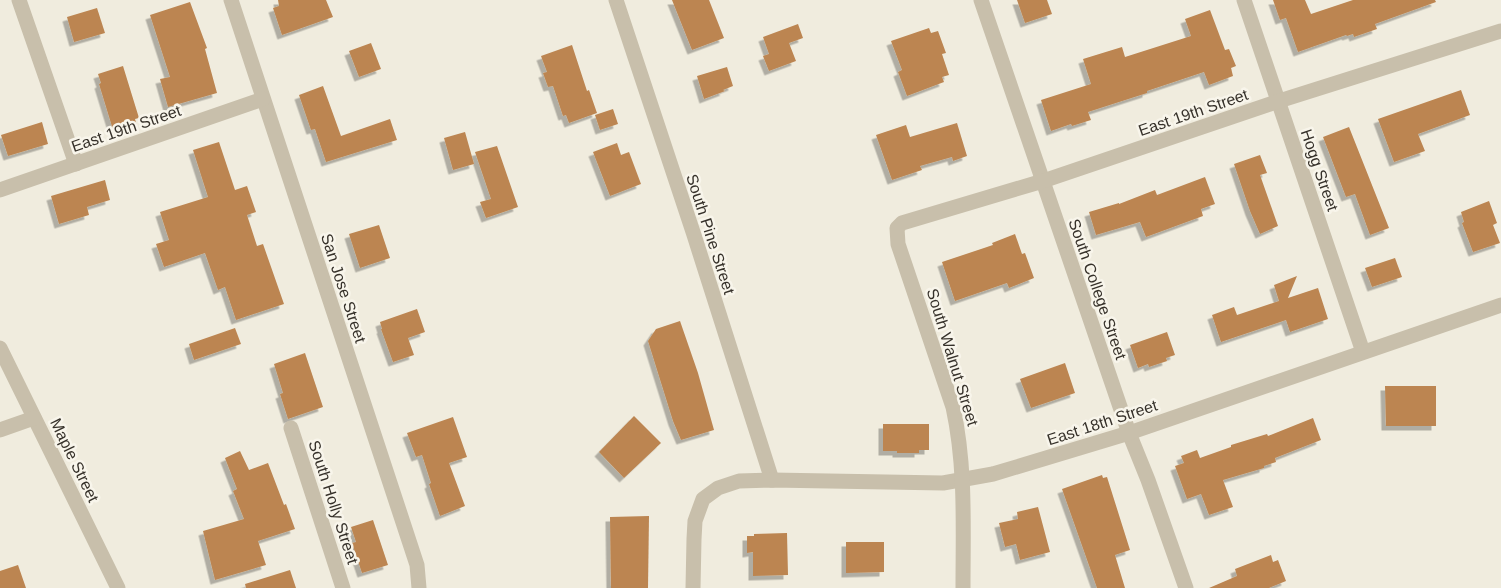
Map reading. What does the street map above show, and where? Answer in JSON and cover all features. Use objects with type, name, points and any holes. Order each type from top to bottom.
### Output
[{"type":"street","points":[[19,0],[76,164]]},
{"type":"street","name":"San Jose Street","points":[[231,0],[262,99],[417,565],[420,588]]},
{"type":"street","name":"South Pine Street","points":[[616,0],[694,235],[772,480]]},
{"type":"street","name":"South College Street","points":[[981,0],[1129,433],[1161,514],[1186,588]]},
{"type":"street","name":"Hogg Street","points":[[1244,0],[1363,352]]},
{"type":"street","name":"East 19th Street","points":[[896,228],[902,223],[1043,181],[1279,102],[1501,31]]},
{"type":"street","name":"East 19th Street","points":[[0,190],[262,99]]},
{"type":"street","name":"South Walnut Street","points":[[896,228],[898,244],[954,407],[959,431],[964,480],[963,588]]},
{"type":"street","name":"East 18th Street","points":[[694,588],[696,521],[703,499],[718,488],[739,481],[772,480],[943,483],[993,474],[1129,433],[1501,305]]},
{"type":"street","name":"Maple Street","points":[[0,348],[118,588]]},
{"type":"street","points":[[0,430],[34,418]]},
{"type":"street","name":"South Holly Street","points":[[291,428],[343,588]]},
{"type":"building","points":[[278,0],[326,0],[333,17],[282,35],[273,8],[279,6]]},
{"type":"building","points":[[672,0],[709,0],[724,38],[692,50]]},
{"type":"building","points":[[1017,0],[1047,0],[1052,14],[1025,23]]},
{"type":"building","points":[[1273,0],[1305,0],[1311,14],[1353,0],[1435,0],[1436,2],[1375,24],[1377,29],[1354,37],[1353,34],[1346,35],[1298,52],[1286,18],[1280,20]]},
{"type":"building","points":[[190,2],[207,48],[205,49],[217,93],[168,107],[160,79],[170,77],[150,15]]},
{"type":"building","points":[[97,8],[105,33],[74,42],[67,17]]},
{"type":"building","points":[[1210,10],[1225,50],[1229,49],[1236,66],[1231,68],[1233,76],[1209,85],[1204,72],[1088,112],[1091,120],[1051,131],[1041,100],[1091,84],[1083,59],[1122,47],[1125,57],[1191,36],[1185,19]]},
{"type":"building","points":[[798,24],[803,38],[789,43],[796,61],[769,71],[763,56],[769,54],[763,37]]},
{"type":"building","points":[[929,28],[931,33],[938,31],[946,53],[942,54],[949,75],[942,77],[944,82],[907,96],[898,72],[902,70],[891,41]]},
{"type":"building","points":[[371,43],[381,69],[359,77],[349,51]]},
{"type":"building","points":[[572,45],[587,91],[589,90],[597,113],[569,123],[566,115],[563,116],[553,86],[548,87],[543,73],[547,72],[541,56]]},
{"type":"building","points":[[123,66],[139,118],[135,119],[137,126],[114,133],[99,84],[101,83],[98,74]]},
{"type":"building","points":[[727,67],[733,86],[704,99],[697,76]]},
{"type":"building","points":[[323,86],[341,136],[390,119],[397,140],[326,162],[315,129],[311,130],[299,95]]},
{"type":"building","points":[[1461,90],[1470,115],[1418,134],[1425,151],[1394,162],[1378,119]]},
{"type":"building","points":[[613,109],[618,124],[600,130],[595,115]]},
{"type":"building","points":[[42,122],[48,144],[8,156],[1,135]]},
{"type":"building","points":[[957,123],[967,156],[953,161],[952,157],[920,166],[922,170],[892,180],[876,135],[906,125],[910,137]]},
{"type":"building","points":[[1349,127],[1389,228],[1370,235],[1355,194],[1346,197],[1323,137]]},
{"type":"building","points":[[465,132],[474,164],[453,170],[444,138]]},
{"type":"building","points":[[219,142],[235,190],[247,186],[256,212],[247,215],[257,246],[263,244],[284,304],[236,320],[225,287],[218,290],[205,253],[164,267],[156,244],[169,240],[160,212],[208,197],[193,150]]},
{"type":"building","points":[[617,143],[621,155],[629,152],[641,184],[610,196],[593,152]]},
{"type":"building","points":[[497,146],[518,207],[486,218],[480,202],[491,199],[475,152]]},
{"type":"building","points":[[1260,155],[1267,173],[1260,175],[1278,226],[1260,234],[1234,164]]},
{"type":"building","points":[[1205,177],[1215,204],[1201,209],[1203,216],[1146,237],[1140,222],[1096,235],[1089,212],[1119,204],[1155,190],[1157,195]]},
{"type":"building","points":[[105,180],[110,200],[87,207],[89,215],[59,224],[51,196]]},
{"type":"building","points":[[1489,201],[1497,223],[1493,225],[1500,243],[1473,252],[1462,223],[1464,222],[1461,212]]},
{"type":"building","points":[[379,225],[390,258],[360,268],[349,234]]},
{"type":"building","points":[[1015,234],[1022,254],[1025,253],[1034,278],[1009,288],[1007,283],[955,301],[942,262],[993,245],[992,243]]},
{"type":"building","points":[[1395,258],[1402,277],[1372,287],[1365,268]]},
{"type":"building","points":[[1297,276],[1288,298],[1318,288],[1328,319],[1290,332],[1286,320],[1221,342],[1212,315],[1234,307],[1237,315],[1279,301],[1274,285]]},
{"type":"building","points":[[417,309],[425,332],[408,338],[414,355],[393,362],[380,322]]},
{"type":"building","points":[[680,321],[698,373],[714,430],[681,440],[673,421],[648,341],[656,329]]},
{"type":"building","points":[[235,328],[241,344],[194,360],[189,344]]},
{"type":"building","points":[[1167,332],[1175,355],[1166,358],[1167,361],[1149,367],[1148,364],[1138,368],[1130,345]]},
{"type":"building","points":[[305,353],[323,407],[288,419],[280,394],[283,393],[274,364]]},
{"type":"building","points":[[1065,363],[1075,393],[1031,408],[1020,379]]},
{"type":"building","points":[[1385,386],[1436,386],[1436,426],[1386,426]]},
{"type":"building","points":[[634,416],[661,443],[624,478],[599,452]]},
{"type":"building","points":[[453,417],[467,457],[449,463],[465,506],[440,516],[422,455],[416,457],[407,433]]},
{"type":"building","points":[[1313,418],[1321,440],[1275,458],[1276,462],[1264,466],[1264,468],[1223,480],[1233,507],[1209,515],[1201,494],[1187,499],[1175,466],[1184,463],[1181,456],[1197,450],[1200,458],[1231,447],[1231,445],[1267,434],[1268,436]]},
{"type":"building","points":[[883,424],[929,424],[929,450],[919,450],[919,453],[883,451]]},
{"type":"building","points":[[240,451],[249,470],[268,463],[295,529],[258,541],[266,565],[215,580],[203,531],[244,519],[233,491],[237,489],[225,458]]},
{"type":"building","points":[[1102,475],[1103,478],[1107,477],[1130,550],[1115,555],[1125,588],[1097,588],[1062,489]]},
{"type":"building","points":[[1038,507],[1050,552],[1020,560],[1016,544],[1005,547],[999,523],[1018,519],[1017,512]]},
{"type":"building","points":[[649,516],[648,588],[611,588],[610,517]]},
{"type":"building","points":[[373,520],[388,565],[362,573],[352,543],[356,542],[351,527]]},
{"type":"building","points":[[787,533],[788,575],[753,576],[753,552],[747,553],[747,536]]},
{"type":"building","points":[[846,542],[884,542],[884,572],[846,573]]},
{"type":"building","points":[[1271,555],[1273,562],[1278,560],[1286,581],[1269,588],[1209,588],[1237,576],[1235,569]]},
{"type":"building","points":[[18,565],[26,588],[0,588],[0,571]]},
{"type":"building","points":[[290,570],[296,588],[246,588],[245,584]]}]
